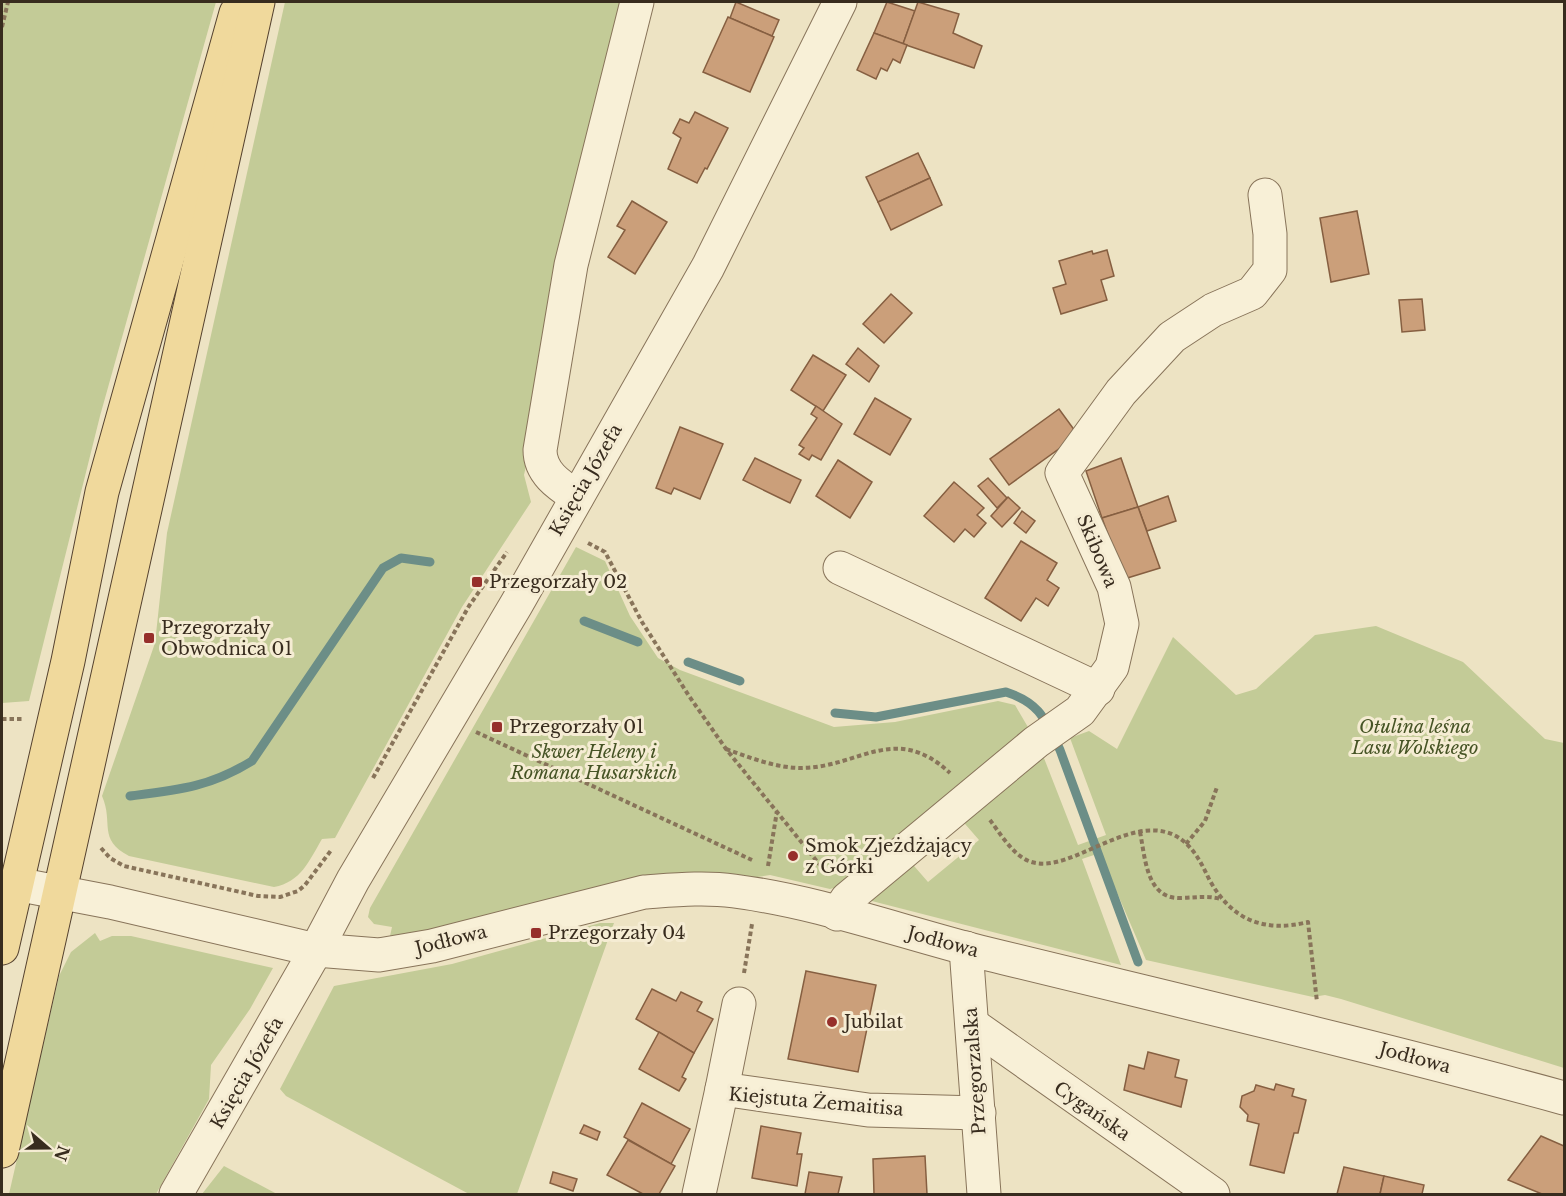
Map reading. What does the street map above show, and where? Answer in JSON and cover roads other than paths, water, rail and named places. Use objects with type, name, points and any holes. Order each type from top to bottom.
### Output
[{"type":"main road","points":[[2,948],[68,661],[102,492],[239,2]]},
{"type":"main road","points":[[2,1151],[258,2]]},
{"type":"street","points":[[577,497],[551,478],[543,463],[540,450],[571,265],[637,2]]},
{"type":"street","name":"Księcia Józefa","points":[[176,1194],[316,950],[352,880],[577,497],[708,267],[840,2]]},
{"type":"street","name":"Skibowa","points":[[842,907],[970,796],[1080,711],[1112,667],[1122,624],[1114,587],[1062,473],[1121,392],[1172,337],[1213,310],[1252,293],[1270,270],[1270,234],[1265,195]]},
{"type":"street","points":[[840,568],[1098,689]]},
{"type":"street","name":"Jodłowa","points":[[316,950],[380,955],[400,952],[644,892],[710,889],[763,881],[966,948],[1320,1034],[1564,1098]]},
{"type":"street","points":[[16,884],[316,950]]},
{"type":"street","name":"Przegorzalska","points":[[966,948],[984,1194]]},
{"type":"street","points":[[722,1089],[739,1004]]},
{"type":"street","name":"Cygańska","points":[[973,1025],[1213,1194]]},
{"type":"street","name":"Kiejstuta Żemaitisa","points":[[699,1194],[722,1089],[868,1110],[979,1113]]},
{"type":"waterway","points":[[130,796],[208,782],[252,761],[383,568],[401,558],[430,562]]},
{"type":"waterway","points":[[584,621],[638,642]]},
{"type":"waterway","points":[[688,662],[740,681]]},
{"type":"waterway","points":[[835,713],[876,717],[1006,692],[1027,701],[1045,721],[1060,750],[1138,962]]},
{"type":"place","name":"Przegorzały 02","points":[[477,582]]},
{"type":"place","name":"Przegorzały Obwodnica 01","points":[[149,638]]},
{"type":"place","name":"Przegorzały 01","points":[[497,727]]},
{"type":"place","name":"Smok Zjeżdżający z Górki","points":[[793,856]]},
{"type":"place","name":"Przegorzały 04","points":[[536,933]]},
{"type":"place","name":"Jubilat","points":[[832,1022]]},
{"type":"park label","name":"Otulina leśna Lasu Wolskiego","points":[[1415,737]]},
{"type":"park label","name":"Skwer Heleny i Romana Husarskich","points":[[594,762]]}]
